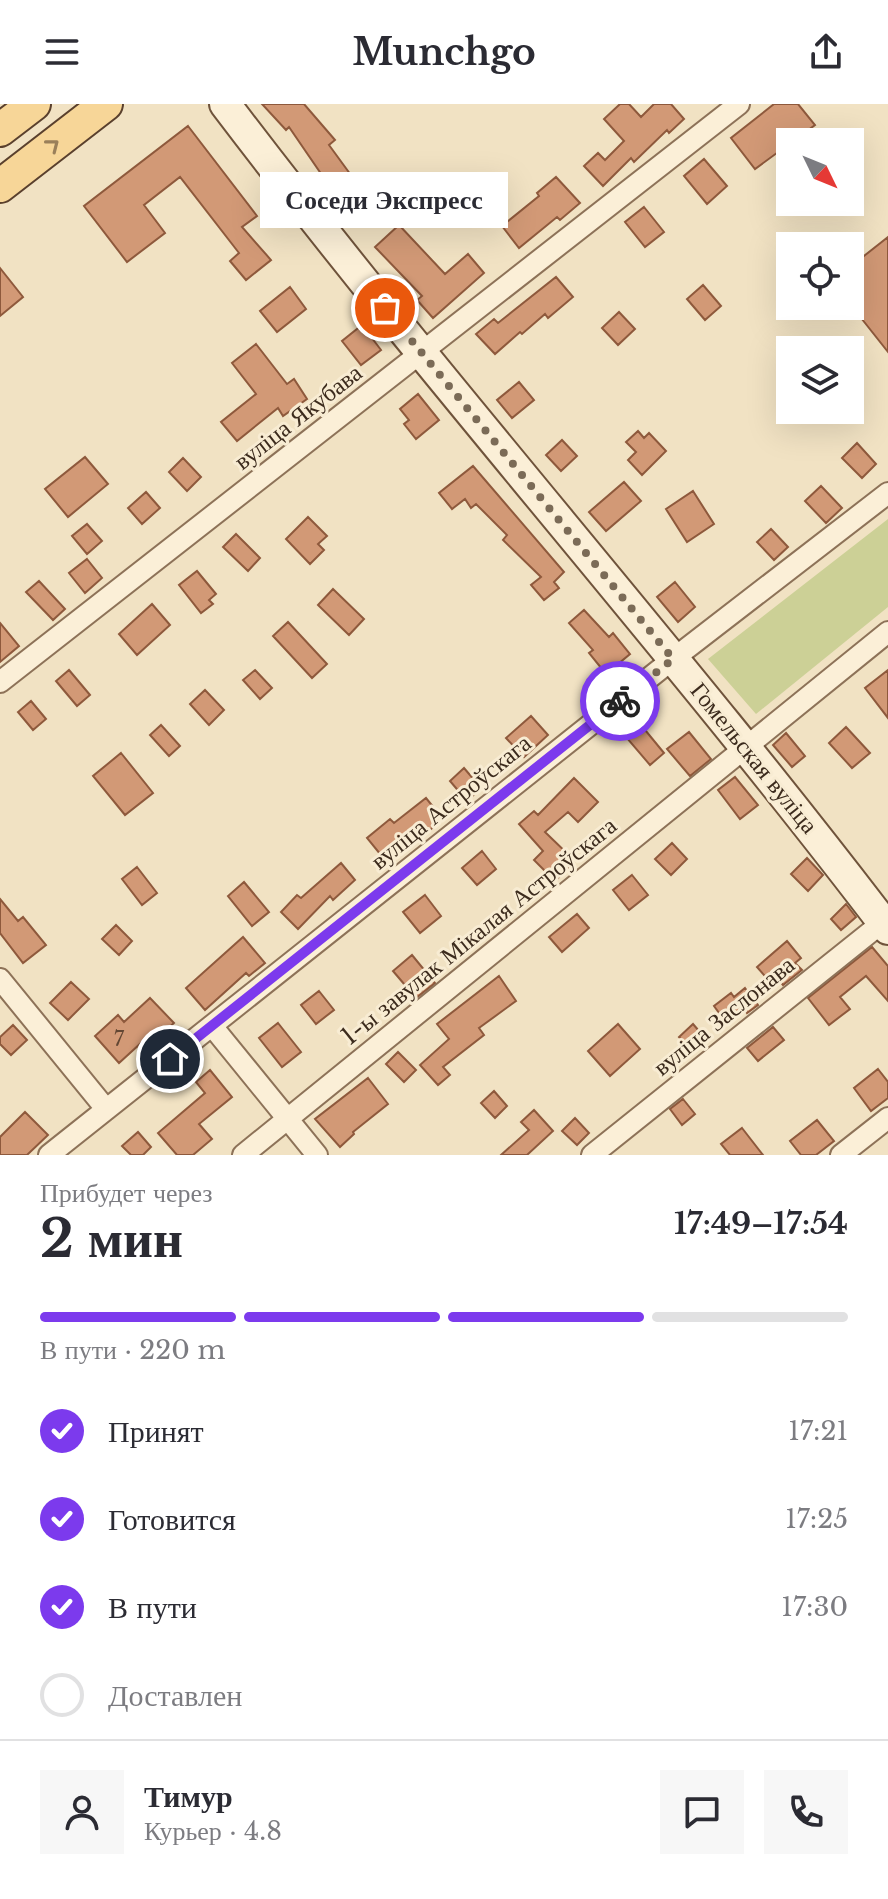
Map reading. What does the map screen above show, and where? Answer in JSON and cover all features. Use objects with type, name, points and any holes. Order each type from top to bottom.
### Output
[{"type":"main road","points":[[0,130],[34,104]]},
{"type":"main road","points":[[0,186],[106,104]]},
{"type":"street","name":"Гомельская вуліца","points":[[225,104],[421,355],[747,747],[886,923]]},
{"type":"street","name":"вуліца Якубава","points":[[0,682],[739,104]]},
{"type":"street","name":"вуліца Астроўскага","points":[[49,1155],[673,659],[888,493]]},
{"type":"street","points":[[747,747],[888,632]]},
{"type":"street","name":"1-ы завулак Мікалая Астроўскага","points":[[243,1155],[747,747]]},
{"type":"street","name":"вуліца Заслонава","points":[[592,1155],[886,923]]},
{"type":"street","points":[[0,979],[106,1109]]},
{"type":"street","points":[[212,1026],[317,1155]]},
{"type":"street","points":[[841,1155],[888,1118]]},
{"type":"green space","points":[[888,519],[888,607],[756,714],[708,659]]},
{"type":"building","points":[[262,104],[304,104],[335,140],[329,145],[356,182],[337,197],[289,127],[286,130]]},
{"type":"building","points":[[620,104],[629,104],[641,117],[654,104],[671,104],[684,119],[669,133],[667,130],[634,162],[631,158],[603,186],[584,166],[598,153],[605,160],[624,141],[604,119]]},
{"type":"building","points":[[774,104],[798,104],[815,125],[811,128],[776,128],[776,154],[755,169],[731,138]]},
{"type":"building","points":[[188,126],[257,216],[242,227],[271,260],[246,280],[230,261],[239,253],[180,177],[144,205],[165,233],[127,262],[84,206]]},
{"type":"building","points":[[704,159],[727,186],[707,204],[684,176]]},
{"type":"building","points":[[556,177],[580,203],[519,248],[502,226],[539,196],[537,193]]},
{"type":"building","points":[[644,207],[664,232],[645,247],[625,222]]},
{"type":"building","points":[[399,225],[445,274],[468,254],[484,273],[433,318],[417,300],[422,296],[375,247]]},
{"type":"building","points":[[888,237],[888,352],[863,320],[864,256]]},
{"type":"building","points":[[0,268],[23,297],[0,316]]},
{"type":"building","points":[[556,277],[573,297],[548,318],[545,314],[522,334],[520,332],[495,354],[476,334],[494,319],[498,323]]},
{"type":"building","points":[[703,285],[721,306],[705,320],[687,299]]},
{"type":"building","points":[[290,287],[306,309],[277,332],[260,311]]},
{"type":"building","points":[[619,312],[635,329],[618,345],[602,328]]},
{"type":"building","points":[[362,325],[381,350],[361,365],[342,341]]},
{"type":"building","points":[[256,344],[287,384],[294,379],[307,399],[283,416],[278,408],[237,441],[221,422],[256,394],[232,363]]},
{"type":"building","points":[[519,382],[534,400],[512,418],[497,400]]},
{"type":"building","points":[[418,394],[439,420],[416,439],[404,424],[409,420],[400,409]]},
{"type":"building","points":[[638,431],[644,438],[649,433],[666,451],[642,475],[628,460],[636,452],[626,442]]},
{"type":"building","points":[[562,440],[577,456],[561,471],[546,455]]},
{"type":"building","points":[[857,443],[876,464],[862,478],[842,458]]},
{"type":"building","points":[[85,457],[108,484],[68,517],[45,489]]},
{"type":"building","points":[[183,458],[201,477],[187,491],[169,472]]},
{"type":"building","points":[[473,466],[564,572],[554,582],[559,588],[544,600],[531,585],[541,577],[503,540],[507,535],[476,504],[471,508],[465,499],[452,509],[439,493]]},
{"type":"building","points":[[624,482],[641,501],[606,531],[589,512]]},
{"type":"building","points":[[821,486],[842,508],[826,523],[805,501]]},
{"type":"building","points":[[693,491],[714,524],[687,542],[666,509]]},
{"type":"building","points":[[146,492],[160,508],[142,524],[128,508]]},
{"type":"building","points":[[308,517],[327,536],[318,544],[324,550],[310,564],[286,539]]},
{"type":"building","points":[[87,524],[102,541],[87,554],[72,536]]},
{"type":"building","points":[[771,529],[788,547],[774,560],[757,542]]},
{"type":"building","points":[[236,534],[260,558],[248,571],[223,547]]},
{"type":"building","points":[[87,559],[102,578],[85,593],[69,573]]},
{"type":"building","points":[[197,571],[216,594],[209,600],[213,604],[201,613],[179,585]]},
{"type":"building","points":[[39,581],[65,609],[53,620],[26,592]]},
{"type":"building","points":[[675,582],[695,607],[678,622],[657,597]]},
{"type":"building","points":[[333,589],[364,619],[349,635],[318,605]]},
{"type":"building","points":[[152,604],[170,625],[137,655],[119,634]]},
{"type":"building","points":[[584,610],[609,637],[613,633],[630,654],[606,674],[589,653],[593,650],[569,623]]},
{"type":"building","points":[[288,622],[327,664],[312,678],[273,636]]},
{"type":"building","points":[[0,623],[19,646],[0,662]]},
{"type":"building","points":[[69,670],[90,695],[77,706],[56,681]]},
{"type":"building","points":[[255,670],[272,688],[260,699],[243,680]]},
{"type":"building","points":[[888,670],[888,718],[865,688]]},
{"type":"building","points":[[205,690],[224,710],[209,725],[190,704]]},
{"type":"building","points":[[31,701],[46,719],[33,730],[18,712]]},
{"type":"building","points":[[531,716],[548,735],[524,757],[506,738]]},
{"type":"building","points":[[161,725],[180,746],[169,756],[150,735]]},
{"type":"building","points":[[641,725],[664,753],[650,765],[626,737]]},
{"type":"building","points":[[846,727],[870,753],[852,768],[829,743]]},
{"type":"building","points":[[689,732],[711,759],[690,776],[667,749]]},
{"type":"building","points":[[786,733],[805,756],[792,767],[773,745]]},
{"type":"building","points":[[121,753],[153,793],[125,815],[93,776]]},
{"type":"building","points":[[464,768],[481,788],[467,801],[450,781]]},
{"type":"building","points":[[735,777],[758,805],[740,819],[718,790]]},
{"type":"building","points":[[574,778],[598,802],[578,822],[568,812],[545,832],[575,861],[555,881],[534,860],[543,851],[519,824],[534,811],[538,815]]},
{"type":"building","points":[[426,798],[443,819],[420,838],[417,834],[385,860],[367,838],[390,819],[394,823]]},
{"type":"building","points":[[672,843],[687,859],[671,875],[655,859]]},
{"type":"building","points":[[482,851],[496,869],[477,885],[462,868]]},
{"type":"building","points":[[807,858],[823,875],[808,891],[791,874]]},
{"type":"building","points":[[341,863],[355,880],[333,900],[330,896],[298,929],[281,912],[297,895],[301,898]]},
{"type":"building","points":[[137,867],[157,893],[142,905],[122,879]]},
{"type":"building","points":[[632,875],[648,895],[629,910],[613,890]]},
{"type":"building","points":[[244,882],[269,912],[252,926],[228,896]]},
{"type":"building","points":[[425,895],[441,916],[420,933],[403,912]]},
{"type":"building","points":[[0,899],[18,921],[23,917],[46,945],[23,963],[0,933]]},
{"type":"building","points":[[846,904],[856,917],[841,930],[831,919]]},
{"type":"building","points":[[577,914],[589,928],[562,952],[549,937]]},
{"type":"building","points":[[116,925],[132,941],[119,955],[102,939]]},
{"type":"building","points":[[243,937],[265,963],[249,976],[246,973],[205,1010],[186,988]]},
{"type":"building","points":[[787,941],[801,958],[795,963],[802,970],[783,985],[777,977],[770,982],[757,967]]},
{"type":"building","points":[[872,947],[888,966],[888,1001],[866,976],[840,997],[850,1009],[829,1025],[808,998]]},
{"type":"building","points":[[412,955],[435,983],[416,998],[393,971]]},
{"type":"building","points":[[499,976],[516,1001],[479,1028],[484,1035],[443,1067],[450,1075],[438,1085],[420,1065],[449,1039],[437,1024]]},
{"type":"building","points":[[71,982],[89,999],[68,1020],[50,1003]]},
{"type":"building","points":[[745,988],[758,1005],[747,1013],[745,1010],[727,1024],[714,1006],[731,993],[734,997]]},
{"type":"building","points":[[319,991],[334,1010],[316,1024],[301,1005]]},
{"type":"building","points":[[150,998],[174,1023],[157,1038],[152,1033],[119,1063],[95,1036],[118,1015],[124,1022]]},
{"type":"building","points":[[278,1023],[301,1052],[282,1067],[259,1038]]},
{"type":"building","points":[[618,1024],[640,1049],[610,1076],[588,1051]]},
{"type":"building","points":[[693,1024],[705,1038],[691,1051],[679,1037]]},
{"type":"building","points":[[13,1025],[27,1040],[11,1055],[0,1044],[0,1037]]},
{"type":"building","points":[[773,1027],[784,1040],[758,1061],[747,1048]]},
{"type":"building","points":[[398,1052],[416,1070],[404,1082],[386,1064]]},
{"type":"building","points":[[878,1069],[888,1082],[888,1098],[871,1111],[854,1088]]},
{"type":"building","points":[[210,1070],[232,1097],[199,1124],[212,1139],[193,1155],[177,1155],[158,1133],[205,1093],[196,1082]]},
{"type":"building","points":[[368,1078],[388,1104],[353,1132],[340,1147],[315,1119]]},
{"type":"building","points":[[494,1091],[507,1106],[495,1118],[481,1103]]},
{"type":"building","points":[[683,1099],[695,1114],[682,1125],[670,1109]]},
{"type":"building","points":[[534,1110],[553,1131],[527,1155],[501,1155],[529,1130],[521,1122]]},
{"type":"building","points":[[25,1112],[48,1135],[27,1155],[0,1155],[0,1137]]},
{"type":"building","points":[[575,1118],[589,1133],[577,1145],[562,1131]]},
{"type":"building","points":[[817,1120],[834,1141],[816,1155],[801,1155],[790,1141]]},
{"type":"building","points":[[742,1128],[763,1155],[730,1155],[721,1144]]},
{"type":"building","points":[[138,1132],[151,1147],[143,1155],[131,1155],[122,1146]]},
{"type":"way so far","points":[[385,308],[673,659],[620,701]]},
{"type":"place","name":"Соседи Экспресс","points":[[385,308]]},
{"type":"route","points":[[170,1059],[620,701]]}]
